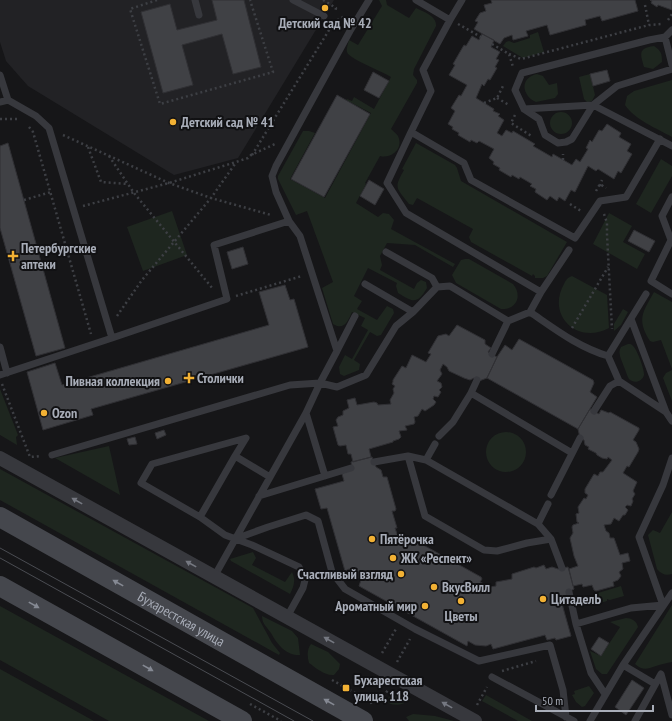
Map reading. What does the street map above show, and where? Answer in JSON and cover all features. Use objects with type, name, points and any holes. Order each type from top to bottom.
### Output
[{"type":"main road","name":"Бухарестская улица","points":[[0,517],[367,709]]},
{"type":"main road","points":[[0,586],[242,721]]},
{"type":"street","points":[[0,458],[475,721]]},
{"type":"lane","points":[[195,0],[199,15]]},
{"type":"lane","points":[[293,0],[324,16]]},
{"type":"lane","points":[[337,351],[300,236],[289,221],[276,192],[272,176],[342,45],[369,0]]},
{"type":"lane","points":[[416,0],[450,20]]},
{"type":"lane","points":[[462,0],[423,70],[431,91],[387,183],[406,213],[541,292]]},
{"type":"lane","points":[[672,30],[665,37],[648,40],[522,73],[515,90],[524,110],[539,119],[545,135],[558,143],[566,142],[572,139],[593,106],[617,86],[672,69]]},
{"type":"lane","points":[[665,37],[670,50],[672,65]]},
{"type":"lane","points":[[0,75],[8,100],[36,116],[49,128],[112,338]]},
{"type":"lane","points":[[0,102],[8,100]]},
{"type":"lane","points":[[524,110],[593,106],[672,146]]},
{"type":"lane","points":[[411,132],[464,163],[471,180],[571,242]]},
{"type":"lane","points":[[492,354],[508,321],[530,312],[571,242],[600,201],[626,197],[660,139]]},
{"type":"lane","points":[[608,356],[648,288],[671,240],[662,216],[672,197]]},
{"type":"lane","points":[[0,347],[2,375],[227,299],[214,245],[289,221]]},
{"type":"lane","points":[[386,252],[432,278],[437,287]]},
{"type":"lane","points":[[365,284],[413,312]]},
{"type":"lane","points":[[52,455],[290,385],[320,384],[337,388],[366,376],[396,326],[413,312],[437,287],[450,286],[508,321]]},
{"type":"lane","points":[[648,288],[672,294]]},
{"type":"lane","points":[[530,312],[566,337],[591,351],[608,356]]},
{"type":"lane","points":[[214,576],[306,413],[355,316]]},
{"type":"lane","points":[[631,319],[666,412],[672,421]]},
{"type":"lane","points":[[608,356],[618,381],[666,412]]},
{"type":"lane","points":[[440,436],[453,422],[471,393],[477,380]]},
{"type":"lane","points":[[594,411],[610,386],[618,381]]},
{"type":"lane","points":[[471,393],[572,453]]},
{"type":"lane","points":[[306,413],[324,476]]},
{"type":"lane","points":[[200,517],[246,438],[152,464],[141,483],[200,517],[225,535],[252,545],[299,567],[305,580],[303,588],[287,617]]},
{"type":"lane","points":[[550,495],[580,438]]},
{"type":"lane","points":[[426,460],[435,444]]},
{"type":"lane","points":[[235,456],[270,477]]},
{"type":"lane","points":[[408,456],[425,516],[484,550],[497,551],[551,538]]},
{"type":"lane","points":[[374,462],[408,456],[426,460],[538,524],[551,538],[562,568]]},
{"type":"lane","points":[[663,605],[639,537],[663,485],[672,458]]},
{"type":"lane","points":[[259,496],[351,468]]},
{"type":"lane","points":[[538,524],[548,504]]},
{"type":"lane","points":[[236,539],[306,515],[318,521],[332,572],[345,589],[415,630],[479,661],[550,645],[563,690],[566,717]]},
{"type":"lane","points":[[252,545],[261,543]]},
{"type":"lane","points":[[569,592],[576,624],[591,673],[605,694]]},
{"type":"lane","points":[[590,721],[623,665],[672,592]]},
{"type":"lane","points":[[576,624],[631,608],[663,605]]},
{"type":"lane","points":[[623,665],[655,684]]},
{"type":"lane","points":[[635,721],[661,674],[672,715]]},
{"type":"lane","points":[[492,677],[574,721]]},
{"type":"path","points":[[157,0],[130,8],[160,104],[273,72],[250,0]]},
{"type":"path","points":[[323,0],[331,5]]},
{"type":"path","points":[[646,5],[649,24]]},
{"type":"path","points":[[251,155],[334,22],[345,16],[349,11]]},
{"type":"path","points":[[492,44],[521,59],[649,24],[662,25],[672,14]]},
{"type":"path","points":[[450,20],[481,37]]},
{"type":"path","points":[[509,54],[513,68],[522,73]]},
{"type":"path","points":[[484,103],[497,98],[506,80]]},
{"type":"path","points":[[497,98],[512,106]]},
{"type":"path","points":[[515,113],[511,123],[539,140]]},
{"type":"path","points":[[0,119],[36,122],[169,183],[211,198],[289,221]]},
{"type":"path","points":[[29,126],[33,132],[51,192],[94,344]]},
{"type":"path","points":[[524,137],[527,133]]},
{"type":"path","points":[[73,209],[169,183],[248,158],[251,155],[294,134]]},
{"type":"path","points":[[88,146],[100,182],[128,184]]},
{"type":"path","points":[[557,151],[563,154],[569,152]]},
{"type":"path","points":[[563,154],[563,160]]},
{"type":"path","points":[[108,156],[134,193],[215,292],[227,299],[312,272]]},
{"type":"path","points":[[109,328],[142,280],[211,198],[236,162]]},
{"type":"path","points":[[593,195],[602,180]]},
{"type":"path","points":[[600,184],[600,201],[607,223],[613,347]]},
{"type":"path","points":[[600,184],[608,189]]},
{"type":"path","points":[[24,200],[51,192]]},
{"type":"path","points":[[570,204],[583,211],[571,242]]},
{"type":"path","points":[[566,337],[608,267]]},
{"type":"path","points":[[2,375],[30,457]]},
{"type":"path","points":[[382,653],[394,631]]},
{"type":"path","points":[[394,668],[410,640]]},
{"type":"path","points":[[500,671],[537,661]]},
{"type":"path","points":[[477,706],[492,677]]},
{"type":"path","points":[[332,680],[367,709],[382,698],[388,688]]},
{"type":"path","points":[[247,702],[281,721]]},
{"type":"shaded area","name":"Детский сад № 41","points":[[0,0],[334,0],[238,158],[174,175],[28,86],[6,61],[0,42]]},
{"type":"shaded area","points":[[379,0],[386,0],[387,5],[409,18],[416,8],[432,17],[436,23],[436,26],[414,69],[413,75],[417,80],[417,83],[391,129],[398,136],[398,149],[388,156],[380,156],[356,203],[378,217],[383,213],[389,214],[394,220],[391,229],[455,264],[453,267],[415,245],[387,243],[380,256],[382,265],[380,270],[414,289],[417,283],[421,280],[426,282],[427,288],[420,297],[411,300],[398,293],[396,286],[397,283],[368,268],[354,296],[362,301],[357,309],[377,320],[387,306],[393,309],[394,313],[381,335],[377,336],[370,332],[354,360],[360,364],[359,370],[344,376],[340,374],[339,367],[345,355],[352,359],[368,330],[361,326],[365,318],[352,312],[347,322],[343,326],[333,324],[322,288],[333,282],[307,211],[296,215],[278,179],[278,176],[303,131],[315,133],[290,179],[325,198],[371,113],[346,100],[352,101],[354,97],[374,109],[391,77],[360,62],[347,52],[349,40],[358,45],[382,6]]},
{"type":"shaded area","points":[[538,32],[544,52],[523,58],[503,46],[509,41],[514,43],[530,38],[530,35]]},
{"type":"shaded area","points":[[654,46],[661,52],[662,62],[653,69],[644,67],[641,55],[642,52],[645,48]]},
{"type":"shaded area","points":[[537,74],[543,76],[549,85],[557,83],[558,94],[555,98],[536,102],[525,92],[524,87],[527,79]]},
{"type":"shaded area","points":[[590,74],[595,95],[592,101],[587,102],[584,99],[579,77]]},
{"type":"shaded area","points":[[672,80],[672,137],[634,115],[625,105],[627,96],[634,91]]},
{"type":"shaded area","points":[[561,112],[569,115],[572,123],[569,131],[561,134],[553,131],[550,123],[553,115]]},
{"type":"shaded area","points":[[416,143],[455,165],[461,181],[567,242],[547,276],[543,278],[535,278],[533,274],[532,276],[471,242],[469,237],[473,229],[417,198],[413,205],[409,204],[399,191],[398,181],[404,170],[402,169]]},
{"type":"shaded area","points":[[661,159],[672,166],[672,176],[651,213],[636,204]]},
{"type":"shaded area","points":[[172,211],[187,255],[143,271],[127,227]]},
{"type":"shaded area","points":[[609,213],[632,226],[623,242],[645,254],[637,269],[593,244]]},
{"type":"shaded area","points":[[469,259],[513,284],[518,297],[514,305],[506,309],[501,309],[456,283],[452,275],[461,260]]},
{"type":"shaded area","points":[[572,276],[607,295],[609,328],[597,332],[586,333],[576,330],[568,324],[562,316],[559,307],[559,296],[565,281]]},
{"type":"shaded area","points":[[654,292],[672,302],[672,369],[661,340],[653,342],[650,341],[643,327],[642,321],[644,310]]},
{"type":"shaded area","points":[[623,309],[628,312],[621,325],[614,331],[614,324]]},
{"type":"shaded area","points":[[631,344],[635,348],[639,355],[643,369],[644,375],[638,382],[631,381],[629,379],[620,357],[621,347]]},
{"type":"shaded area","points":[[672,370],[672,401],[663,378],[666,373]]},
{"type":"shaded area","points":[[0,389],[18,435],[16,437],[17,445],[0,435]]},
{"type":"shaded area","points":[[510,432],[517,435],[523,441],[526,452],[525,460],[517,469],[510,472],[502,472],[495,469],[487,460],[486,448],[489,441],[498,433]]},
{"type":"shaded area","points":[[109,446],[120,495],[55,458]]},
{"type":"shaded area","points":[[0,469],[253,608],[272,643],[280,653],[279,655],[0,500]]},
{"type":"shaded area","points":[[672,512],[672,574],[666,575],[657,569],[648,535],[653,530],[660,533]]},
{"type":"shaded area","points":[[253,552],[256,558],[252,565],[285,582],[292,572],[294,583],[290,594],[231,561],[230,559]]},
{"type":"shaded area","points":[[621,586],[624,596],[610,600],[607,599],[607,601],[597,604],[594,594]]},
{"type":"shaded area","points":[[672,605],[672,662],[648,669],[640,668],[635,664]]},
{"type":"shaded area","points":[[0,606],[209,721],[109,721],[0,660]]},
{"type":"shaded area","points":[[262,616],[292,631],[298,638],[300,655],[290,654],[279,645],[264,623]]},
{"type":"shaded area","points":[[626,618],[634,620],[638,627],[607,674],[602,674],[596,669],[590,651],[601,656],[620,627],[610,622]]},
{"type":"shaded area","points":[[311,644],[328,652],[340,664],[339,669],[334,675],[324,673],[309,663],[308,653]]},
{"type":"shaded area","points":[[0,669],[94,721],[0,721]]},
{"type":"shaded area","points":[[589,686],[594,693],[585,706],[582,707],[576,702],[572,695],[575,694],[574,691]]},
{"type":"shaded area","points":[[396,692],[404,693],[411,699],[398,705],[391,704],[386,700]]},
{"type":"shaded area","points":[[486,695],[532,721],[518,721],[482,701]]},
{"type":"shaded area","points":[[413,714],[435,716],[454,721],[409,721],[406,717]]},
{"type":"building","points":[[212,0],[244,0],[261,67],[233,74],[222,34],[182,45],[193,85],[163,93],[141,12],[170,4],[177,30],[217,20]]},
{"type":"building","points":[[491,0],[635,0],[638,11],[602,21],[600,16],[585,20],[586,25],[550,35],[547,25],[526,31],[528,36],[513,40],[512,35],[504,38],[500,44],[474,29],[478,22],[475,21],[480,13],[486,11],[484,5],[492,3]]},
{"type":"building","points":[[650,0],[672,0],[672,10],[658,5],[657,7],[651,3],[652,1]]},
{"type":"building","points":[[482,34],[494,40],[491,47],[500,52],[496,59],[499,60],[495,67],[497,68],[490,80],[488,79],[484,86],[482,84],[476,98],[494,109],[493,111],[500,114],[498,116],[504,120],[497,133],[502,136],[506,130],[512,133],[513,131],[535,144],[533,146],[552,157],[553,154],[572,165],[576,159],[580,162],[588,149],[586,148],[590,140],[592,142],[599,130],[602,131],[607,124],[621,133],[619,137],[631,144],[627,151],[632,154],[621,173],[618,171],[614,179],[598,169],[596,171],[588,166],[575,192],[571,190],[565,201],[559,197],[557,201],[550,196],[547,200],[535,192],[536,189],[530,186],[532,184],[520,177],[519,179],[512,175],[511,177],[499,170],[500,168],[493,164],[494,162],[489,158],[494,149],[479,141],[477,143],[471,140],[470,142],[458,135],[459,133],[452,129],[453,127],[448,124],[455,111],[451,108],[459,95],[461,96],[467,85],[449,75],[455,65],[453,64],[464,45],[466,46],[472,36],[479,40]]},
{"type":"building","points":[[607,70],[610,81],[593,86],[590,74]]},
{"type":"building","points":[[373,72],[389,81],[379,98],[364,90]]},
{"type":"building","points":[[337,95],[370,114],[324,197],[291,179]]},
{"type":"building","points":[[8,143],[65,348],[36,356],[0,228],[0,146]]},
{"type":"building","points":[[369,180],[384,189],[375,205],[360,196]]},
{"type":"building","points":[[634,230],[655,241],[649,252],[628,241]]},
{"type":"building","points":[[243,247],[248,264],[232,269],[227,252]]},
{"type":"building","points":[[285,285],[290,300],[294,299],[308,347],[91,409],[93,415],[43,430],[27,372],[55,363],[62,385],[269,325],[259,292]]},
{"type":"building","points":[[457,325],[485,340],[485,344],[491,348],[488,352],[497,357],[487,378],[479,381],[474,378],[470,380],[449,371],[443,364],[440,370],[442,374],[437,381],[441,383],[442,387],[439,390],[441,392],[438,397],[434,396],[433,399],[436,402],[434,405],[425,411],[422,409],[418,416],[414,417],[414,424],[405,426],[407,430],[399,431],[401,437],[399,439],[369,449],[371,457],[353,462],[351,454],[348,454],[346,445],[338,445],[333,427],[338,426],[336,420],[338,417],[343,415],[343,411],[349,408],[347,400],[355,398],[357,405],[374,402],[378,405],[391,404],[390,400],[394,393],[393,389],[395,386],[392,384],[393,380],[402,366],[406,368],[412,355],[426,362],[431,354],[428,353],[438,336],[446,334],[449,336]]},
{"type":"building","points":[[519,339],[593,380],[594,383],[590,392],[597,397],[578,429],[487,378],[497,357],[505,345],[512,350]]},
{"type":"building","points":[[590,409],[599,414],[601,410],[610,412],[639,428],[633,440],[636,442],[639,449],[638,452],[629,467],[627,466],[623,473],[637,482],[633,491],[635,494],[632,499],[633,501],[631,506],[627,505],[625,507],[628,510],[619,521],[614,518],[611,524],[604,525],[610,538],[614,538],[620,555],[628,553],[630,561],[622,563],[623,569],[619,572],[621,576],[618,580],[613,582],[614,586],[596,591],[592,585],[583,587],[582,584],[573,586],[569,569],[578,566],[570,538],[573,533],[573,525],[579,523],[577,522],[576,514],[579,513],[578,507],[588,495],[585,493],[585,489],[594,474],[598,476],[612,460],[608,457],[607,459],[602,458],[588,449],[589,447],[585,445],[584,440],[580,438],[578,429]]},
{"type":"building","points":[[164,430],[166,435],[157,439],[155,433]]},
{"type":"building","points":[[135,437],[137,444],[129,445],[127,439]]},
{"type":"building","name":"ЖК «Респект»","points":[[372,457],[376,467],[381,470],[383,477],[387,477],[396,509],[395,511],[392,511],[397,528],[395,528],[397,534],[406,539],[407,536],[481,577],[482,579],[480,582],[490,587],[496,586],[496,582],[512,579],[512,574],[534,567],[536,568],[544,565],[546,569],[552,567],[558,569],[568,567],[574,589],[569,592],[569,602],[562,604],[571,636],[556,640],[555,638],[547,640],[545,635],[493,649],[491,644],[486,646],[475,645],[468,641],[467,646],[359,586],[361,580],[355,577],[349,569],[345,571],[327,508],[321,509],[315,489],[344,481],[342,474],[352,466],[351,462]]},
{"type":"building","points":[[599,637],[609,643],[601,656],[591,649]]},
{"type":"building","points":[[632,680],[644,688],[626,715],[615,707]]},
{"type":"tram line","points":[[0,548],[313,721]]},
{"type":"tram line","points":[[0,558],[294,721]]},
{"type":"place","name":"Детский сад № 42","points":[[325,8]]},
{"type":"place","name":"Детский сад № 41","points":[[173,122]]},
{"type":"place","name":"Петербургские аптеки","points":[[13,256]]},
{"type":"place","name":"Столички","points":[[189,378]]},
{"type":"place","name":"Пивная коллекция","points":[[168,381]]},
{"type":"place","name":"Ozon","points":[[44,413]]},
{"type":"place","name":"Пятёрочка","points":[[372,539]]},
{"type":"place","name":"ЖК «Респект»","points":[[393,558]]},
{"type":"place","name":"Счастливый взгляд","points":[[401,574]]},
{"type":"place","name":"ВкусВилл","points":[[434,587]]},
{"type":"place","name":"ЦитаделЬ","points":[[543,599]]},
{"type":"place","name":"Цветы","points":[[461,601]]},
{"type":"place","name":"Ароматный мир","points":[[425,606]]},
{"type":"place","name":"Бухарестская улица, 118","points":[[346,688]]}]
